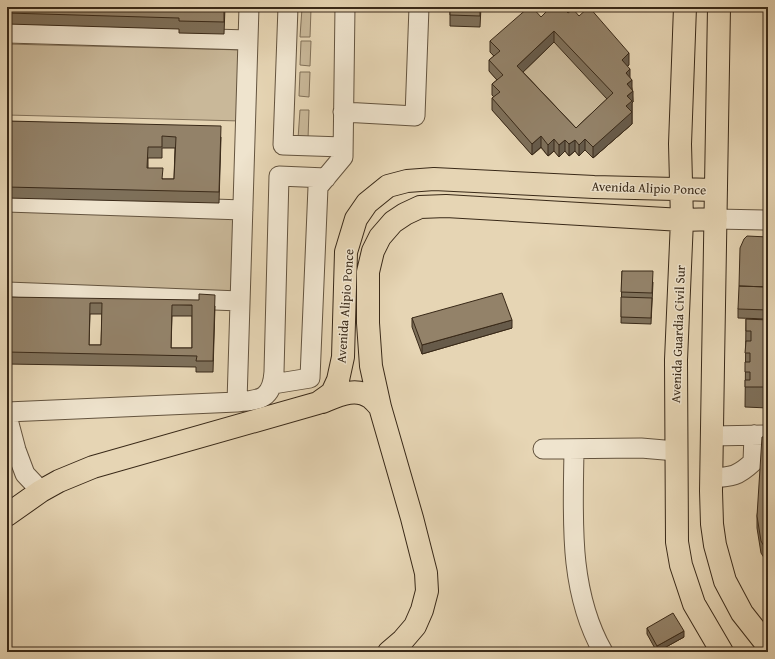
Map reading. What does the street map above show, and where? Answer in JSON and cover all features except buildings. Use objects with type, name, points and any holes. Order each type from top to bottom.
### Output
[{"type":"main road","name":"Avenida Guardia Civil Sur","points":[[685,7],[680,144],[682,220],[676,360],[677,542],[681,565],[694,604],[718,651]]},
{"type":"main road","points":[[719,7],[712,524],[715,545],[725,581],[742,613],[768,646]]},
{"type":"main road","points":[[645,188],[662,177],[673,164],[680,144]]},
{"type":"main road","name":"Avenida Alipio Ponce","points":[[7,515],[59,481],[93,467],[318,403],[332,393],[338,380],[343,357],[346,252],[356,219],[368,203],[388,186],[407,180],[434,179],[594,187],[716,190]]},
{"type":"main road","name":"Avenida Alipio Ponce","points":[[397,649],[415,626],[422,610],[427,591],[426,573],[380,407],[371,366],[368,323],[368,272],[373,251],[380,237],[393,222],[405,214],[420,208],[446,206],[682,220],[716,219]]},
{"type":"main road","points":[[318,403],[349,392],[361,393],[371,398],[380,407]]},
{"type":"street","points":[[237,402],[249,7]]},
{"type":"street","points":[[288,7],[283,145],[343,147]]},
{"type":"street","points":[[273,384],[310,378],[318,187],[342,157],[343,147],[345,7]]},
{"type":"street","points":[[343,112],[415,116],[419,7]]},
{"type":"street","points":[[7,33],[248,40]]},
{"type":"street","points":[[7,412],[237,402],[258,399],[267,395],[273,384],[279,176],[326,178]]},
{"type":"street","points":[[7,202],[243,210]]},
{"type":"street","name":"Avenida Alipio Ponce","points":[[716,219],[768,220]]},
{"type":"street","points":[[7,292],[240,301]]},
{"type":"street","points":[[7,416],[16,450],[26,474],[42,491]]},
{"type":"street","points":[[712,436],[761,435],[753,462],[742,472],[730,477],[712,478]]},
{"type":"street","points":[[543,449],[574,450],[641,448],[676,451]]},
{"type":"street","points":[[574,450],[573,538],[575,566],[591,628],[603,652]]},
{"type":"shaded area","points":[[302,8],[311,9],[310,37],[300,37]]},
{"type":"shaded area","points":[[530,17],[541,28],[589,18],[629,65],[622,71],[633,102],[627,107],[626,117],[632,124],[593,158],[585,150],[579,156],[575,151],[569,156],[565,151],[559,157],[554,151],[548,156],[541,148],[532,155],[492,110],[500,104],[492,95],[502,86],[489,71],[499,62],[490,52]]},
{"type":"shaded area","points":[[301,41],[311,41],[310,66],[300,65]]},
{"type":"shaded area","points":[[7,44],[243,50],[241,121],[7,115]]},
{"type":"shaded area","points":[[300,72],[310,72],[309,97],[299,96]]},
{"type":"shaded area","points":[[300,110],[309,110],[308,139],[298,139]]},
{"type":"shaded area","points":[[7,208],[238,216],[236,292],[7,284]]}]
